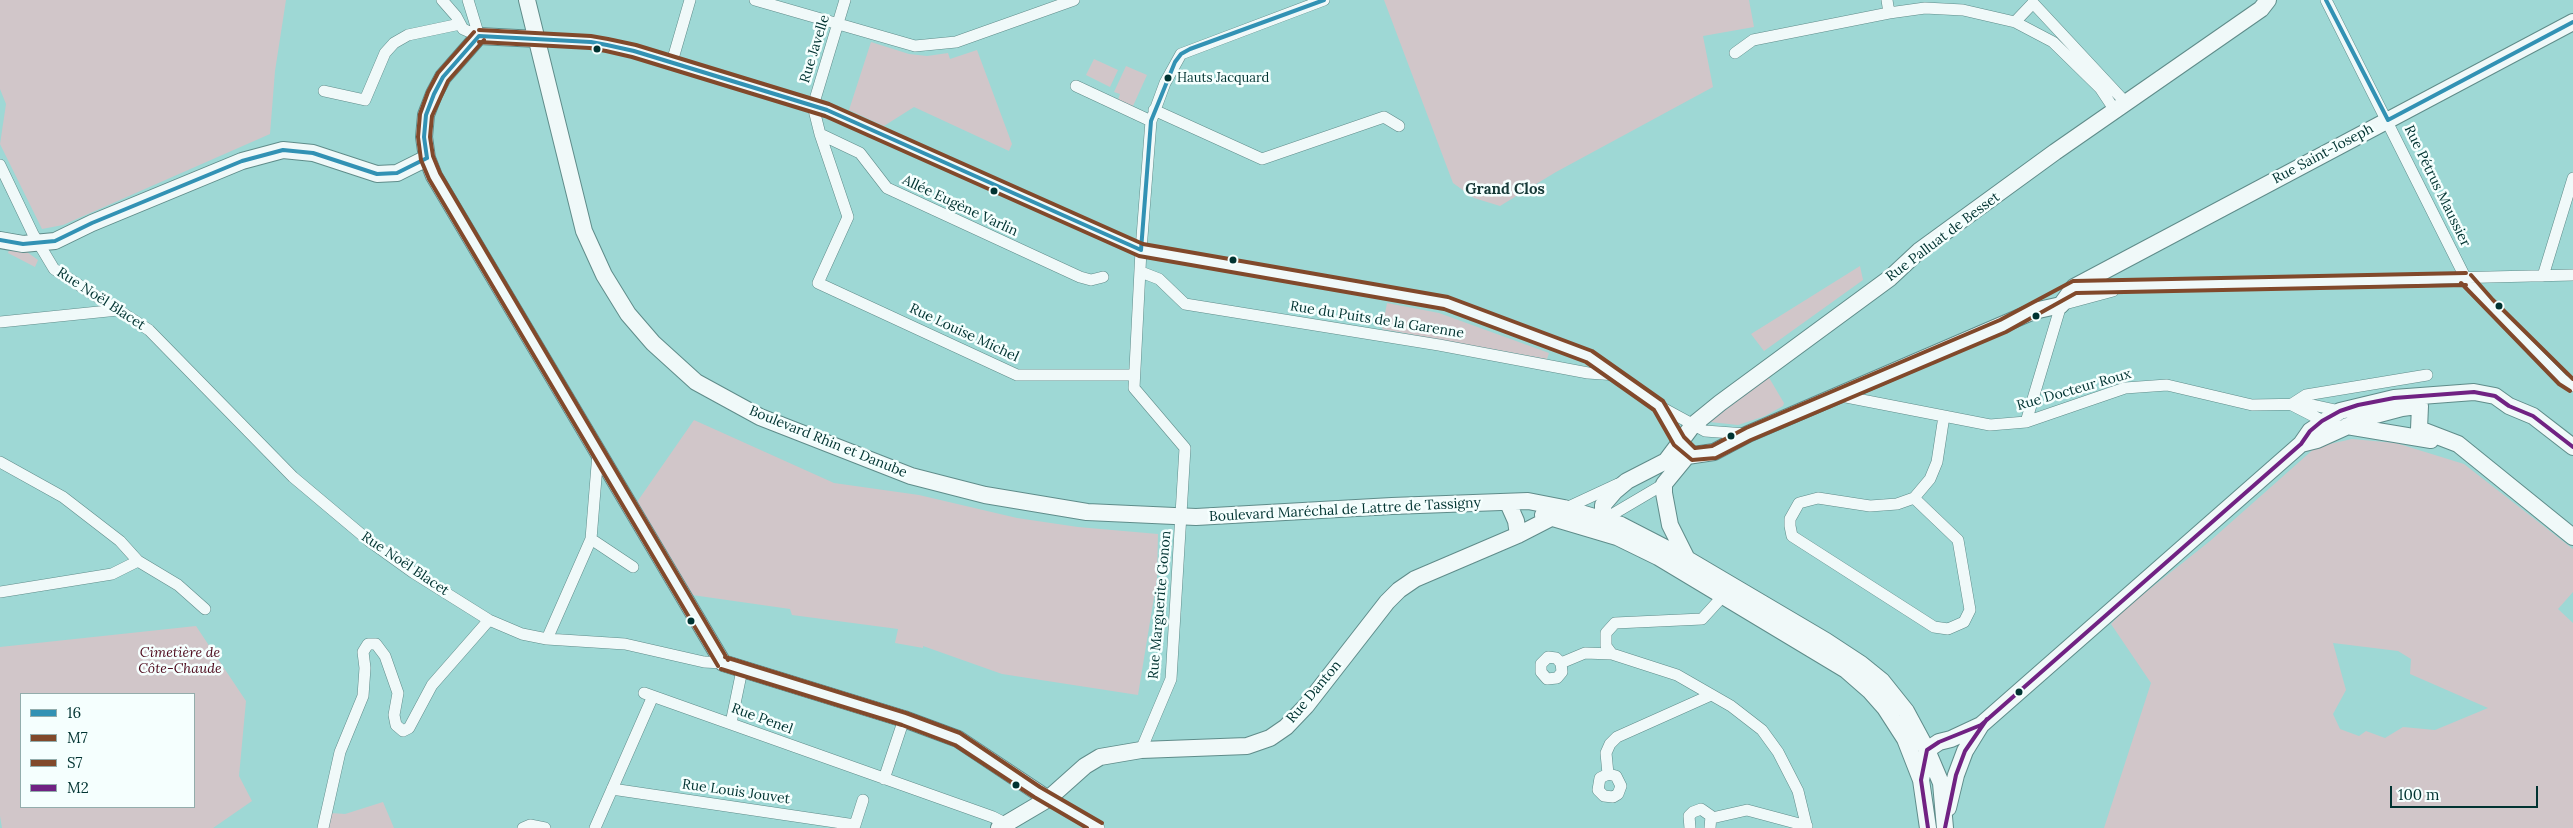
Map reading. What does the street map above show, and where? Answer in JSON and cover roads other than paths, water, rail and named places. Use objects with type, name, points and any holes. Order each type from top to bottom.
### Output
[{"type":"street","points":[[442,0],[463,29],[479,36],[591,42],[672,62],[813,106],[864,125],[1141,250],[1446,303],[1589,356],[1619,375],[1659,406],[1705,431],[1748,434]]},
{"type":"street","points":[[468,0],[479,36]]},
{"type":"street","name":"Boulevard Rhin et Danube","points":[[527,0],[584,230],[604,275],[628,314],[653,344],[696,382],[760,417],[911,476],[985,495],[1087,512],[1182,517]]},
{"type":"street","points":[[672,62],[690,0]]},
{"type":"street","points":[[755,0],[900,43],[930,46],[956,42],[1074,0]]},
{"type":"street","name":"Rue Javelle","points":[[813,106],[845,0]]},
{"type":"street","points":[[1134,375],[1141,250],[1152,116],[1175,62],[1182,54],[1324,0]]},
{"type":"street","points":[[1887,0],[1889,13]]},
{"type":"street","name":"Rue Palluat de Besset","points":[[1626,481],[1661,466],[1693,425],[1760,372],[1890,278],[1919,251],[2056,152],[2262,10],[2268,0]]},
{"type":"street","name":"Rue Pétrus Maussier","points":[[2326,0],[2388,120],[2466,279],[2563,380],[2573,386]]},
{"type":"street","points":[[2015,22],[2035,2],[2122,108]]},
{"type":"street","points":[[1735,53],[1753,40],[1889,13],[1925,8],[1963,10],[2015,22],[2053,42],[2122,108]]},
{"type":"street","name":"Rue Saint-Joseph","points":[[2074,287],[2573,22]]},
{"type":"street","points":[[324,91],[365,100],[385,53],[394,44],[408,35],[460,24]]},
{"type":"street","points":[[479,36],[443,77],[426,115],[424,137],[427,158],[434,176],[724,664]]},
{"type":"street","points":[[1076,86],[1262,159],[1384,117],[1399,126]]},
{"type":"street","points":[[813,106],[820,134]]},
{"type":"street","name":"Allée Eugène Varlin","points":[[820,134],[860,153],[887,188],[1080,278],[1091,280],[1103,277]]},
{"type":"street","name":"Rue Louise Michel","points":[[820,134],[848,217],[818,283],[1017,374],[1134,375]]},
{"type":"street","points":[[0,240],[23,244],[55,241],[92,223],[242,161],[282,150],[313,153],[377,174],[397,173],[427,158]]},
{"type":"street","name":"Rue Noël Blacet","points":[[0,165],[38,244],[54,269],[149,330],[293,477],[368,540],[414,573],[489,620],[522,634],[547,639],[625,644],[704,662],[724,664],[904,719],[958,739],[1048,799]]},
{"type":"street","points":[[2543,276],[2573,178]]},
{"type":"street","name":"Rue du Puits de la Garenne","points":[[1141,272],[1159,279],[1185,304],[1440,345],[1588,373],[1619,375]]},
{"type":"street","points":[[1601,526],[1664,484],[1687,456],[1714,452],[1748,434],[1836,395],[2034,311],[2074,287],[2124,288],[2573,275]]},
{"type":"street","points":[[2026,422],[2061,305],[2074,287]]},
{"type":"street","points":[[2034,311],[2124,288]]},
{"type":"street","points":[[0,322],[118,310]]},
{"type":"street","name":"Rue Marguerite Gonon","points":[[1134,375],[1134,388],[1185,448],[1171,679],[1141,750]]},
{"type":"street","points":[[2291,404],[2306,395],[2427,375]]},
{"type":"street","name":"Rue Docteur Roux","points":[[1836,395],[1990,426],[2026,422],[2125,388],[2167,385],[2252,405],[2308,404],[2343,419]]},
{"type":"street","points":[[2291,404],[2322,421],[2343,419],[2395,403],[2474,392],[2494,396],[2509,406],[2533,416],[2573,447]]},
{"type":"street","points":[[2395,403],[2420,406],[2470,403],[2509,406]]},
{"type":"street","points":[[2395,403],[2419,429],[2458,444],[2573,538]]},
{"type":"street","points":[[1659,406],[1679,441],[1693,454]]},
{"type":"street","points":[[2419,429],[2420,406]]},
{"type":"street","points":[[1914,498],[1958,540],[1970,610],[1964,622],[1948,628],[1934,627],[1792,536],[1790,526],[1790,519],[1799,503],[1818,498],[1870,506],[1897,504],[1914,498],[1930,479],[1937,462],[1944,416]]},
{"type":"street","points":[[2301,444],[2317,440],[2343,419]]},
{"type":"street","points":[[2343,419],[2458,444]]},
{"type":"street","points":[[1933,746],[1981,725],[2301,444],[2310,431],[2322,421]]},
{"type":"street","points":[[547,639],[591,539],[598,452]]},
{"type":"street","points":[[0,462],[63,497],[120,542],[138,561],[178,585],[205,609]]},
{"type":"street","points":[[1558,513],[1626,481]]},
{"type":"street","points":[[1601,526],[1603,505],[1626,481]]},
{"type":"street","points":[[1664,484],[1665,505],[1670,525],[1687,559]]},
{"type":"street","points":[[1508,503],[1516,521],[1518,535]]},
{"type":"street","name":"Boulevard Maréchal de Lattre de Tassigny","points":[[1182,517],[1392,506],[1508,503],[1526,511],[1558,513],[1601,526],[1641,534],[1687,559],[1861,664],[1894,694],[1916,729],[1933,746]]},
{"type":"street","name":"Rue Danton","points":[[1003,826],[1048,799],[1085,766],[1100,757],[1141,750],[1247,746],[1270,738],[1286,727],[1300,712],[1387,602],[1399,590],[1415,579],[1518,535],[1558,513]]},
{"type":"street","name":"Boulevard Maréchal de Lattre de Tassigny","points":[[1601,526],[1658,557],[1846,670],[1870,691],[1896,722],[1922,780]]},
{"type":"street","points":[[591,539],[633,567]]},
{"type":"street","points":[[0,592],[112,574],[138,561]]},
{"type":"street","points":[[1612,654],[1606,646],[1605,637],[1608,628],[1615,623],[1702,619],[1723,596]]},
{"type":"street","points":[[323,828],[340,752],[363,696],[365,668],[363,652],[368,644],[376,644],[385,656],[398,693],[394,715],[396,725],[403,731],[409,728],[432,685],[489,620]]},
{"type":"street","points":[[1561,662],[1585,653],[1612,654],[1677,675],[1747,716],[1762,730],[1778,752],[1798,791],[1807,827],[1747,810],[1711,823],[1704,810],[1696,810],[1688,819],[1690,828]]},
{"type":"street","points":[[731,723],[742,670]]},
{"type":"street","name":"Rue Penel","points":[[612,789],[649,695],[993,817],[1003,826]]},
{"type":"street","points":[[1608,774],[1606,754],[1610,744],[1616,737],[1710,695]]},
{"type":"street","points":[[884,779],[904,719]]},
{"type":"street","points":[[1939,827],[1965,751],[1981,725]]},
{"type":"street","points":[[1933,746],[1922,780],[1939,827]]},
{"type":"street","points":[[1933,746],[1941,783],[1939,827]]},
{"type":"street","points":[[596,828],[612,789]]},
{"type":"street","name":"Rue Louis Jouvet","points":[[612,789],[855,827]]},
{"type":"street","points":[[1048,799],[1099,828]]},
{"type":"street","points":[[855,827],[863,800]]},
{"type":"street","points":[[523,828],[530,824],[545,828]]},
{"type":"place","name":"Hauts Jacquard","points":[[1168,78]]},
{"type":"district","name":"Grand Clos","points":[[1505,190]]},
{"type":"park label","name":"Cimetière de Côte-Chaude","points":[[180,662]]}]
